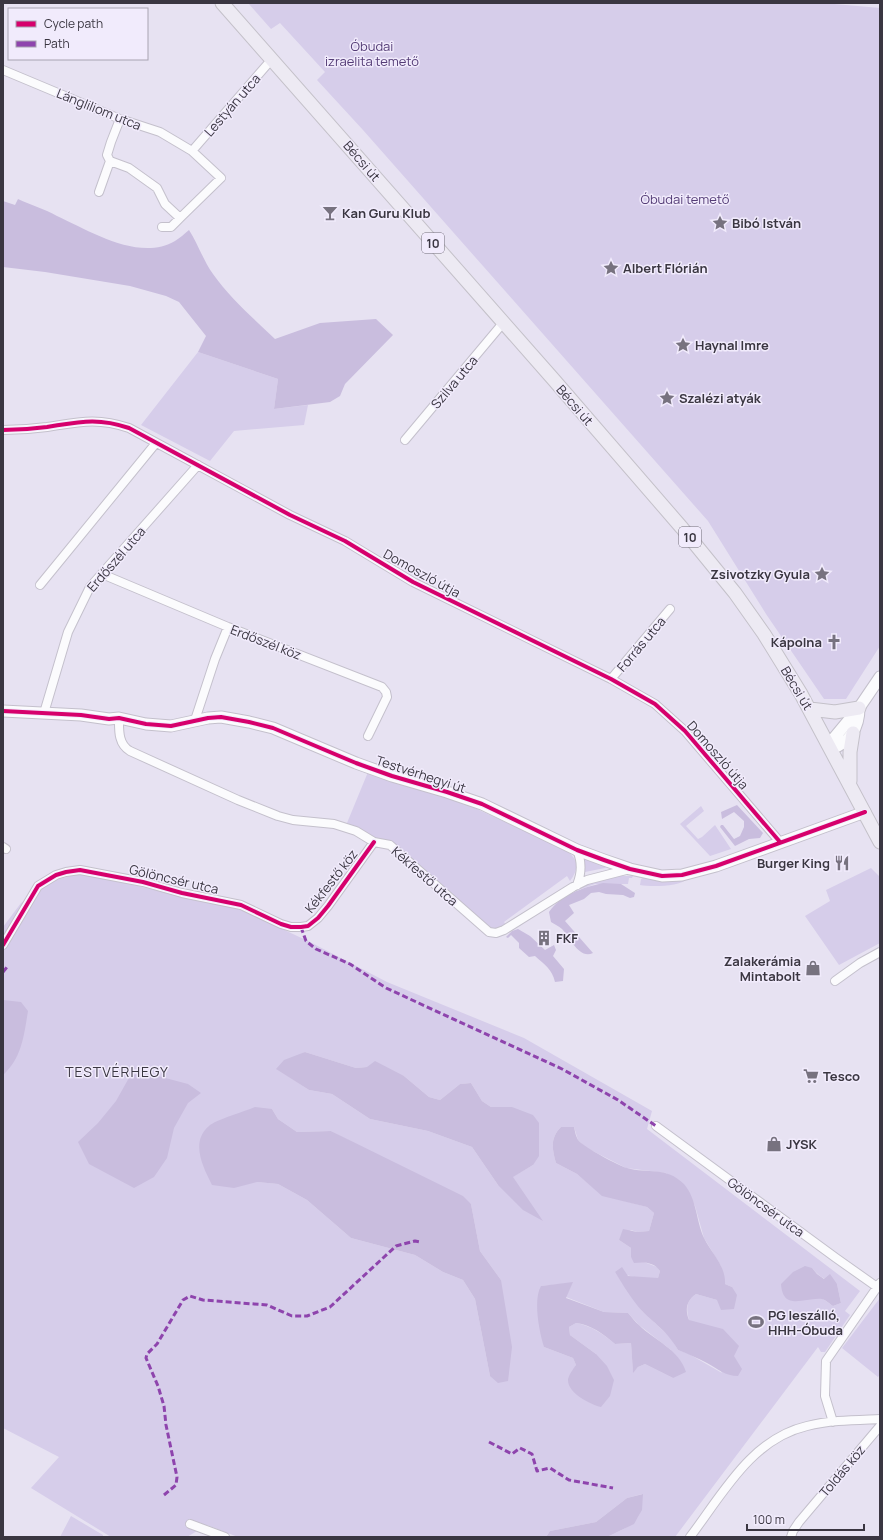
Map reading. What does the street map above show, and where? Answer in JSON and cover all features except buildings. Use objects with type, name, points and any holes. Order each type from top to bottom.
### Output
[{"type":"main road","name":"Bécsi út","points":[[222,3],[682,528],[735,593],[764,634],[810,709],[880,842]]},
{"type":"main road","points":[[810,709],[835,712],[859,708]]},
{"type":"main road","points":[[849,729],[850,785]]},
{"type":"street","name":"Lestyán utca","points":[[192,151],[272,59]]},
{"type":"street","name":"Lángliliom utca","points":[[3,70],[120,119],[160,132],[192,151],[220,178],[180,218]]},
{"type":"street","points":[[120,119],[107,155],[110,161],[129,168],[157,188],[165,204],[180,218],[170,227],[162,227]]},
{"type":"street","points":[[98,192],[110,161]]},
{"type":"street","name":"Szilva utca","points":[[405,440],[503,324]]},
{"type":"street","name":"Domoszló útja","points":[[3,430],[39,428],[79,421],[95,420],[120,425],[290,515],[345,541],[413,582],[612,679],[655,704],[676,723],[780,842]]},
{"type":"street","points":[[40,585],[156,443]]},
{"type":"street","name":"Erdőszél utca","points":[[44,712],[68,632],[84,596],[90,587],[198,465]]},
{"type":"street","name":"Erdőszél köz","points":[[102,574],[228,627],[382,687],[386,692],[387,697],[368,736]]},
{"type":"street","name":"Forrás utca","points":[[612,679],[670,609]]},
{"type":"street","points":[[196,720],[210,674],[228,627]]},
{"type":"street","points":[[830,746],[844,743],[859,708],[880,677]]},
{"type":"street","name":"Testvérhegyi út","points":[[3,711],[86,715],[109,719],[119,718],[146,724],[171,726],[208,718],[221,718],[249,722],[273,728],[356,763],[392,776],[482,804],[577,850],[630,869],[657,875],[682,875],[716,866],[865,812]]},
{"type":"street","points":[[835,712],[849,729]]},
{"type":"street","name":"Kékfestő utca","points":[[119,718],[120,736],[124,746],[130,751],[273,814],[293,820],[327,822],[338,825],[356,831],[374,842],[386,844],[393,848],[463,908],[486,930],[493,933],[504,930],[587,880],[630,869]]},
{"type":"street","name":"Kékfestő köz","points":[[301,928],[308,926],[323,912],[374,842]]},
{"type":"street","points":[[577,850],[581,871],[577,885]]},
{"type":"street","name":"Gölöncsér utca","points":[[3,945],[38,886],[56,875],[80,870],[143,882],[182,893],[241,905],[281,924],[301,928]]},
{"type":"street","points":[[835,981],[860,963],[880,952]]},
{"type":"street","name":"Gölöncsér utca","points":[[656,1126],[836,1258],[879,1285]]},
{"type":"street","points":[[833,1422],[825,1396],[826,1360],[879,1285]]},
{"type":"street","points":[[690,1537],[742,1467],[753,1455],[790,1431],[807,1426],[833,1422],[880,1419]]},
{"type":"street","name":"Toldás köz","points":[[791,1537],[799,1522],[880,1426]]},
{"type":"street","points":[[190,1524],[225,1537]]},
{"type":"green space","name":"Óbudai temető","points":[[248,3],[823,3],[880,8],[880,646],[846,699],[824,699],[766,614],[708,521],[363,130],[317,80],[325,72],[280,23],[271,29]]},
{"type":"green space","points":[[198,352],[278,379],[274,409],[308,405],[304,425],[234,431],[210,461],[141,425]]},
{"type":"green space","points":[[368,772],[444,794],[562,848],[574,858],[576,862],[576,871],[570,881],[567,876],[504,922],[506,925],[491,930],[453,897],[377,840],[347,823]]},
{"type":"green space","points":[[701,806],[704,811],[686,826],[698,839],[715,825],[731,849],[710,856],[680,824]]},
{"type":"green space","points":[[584,856],[607,866],[605,868],[585,872]]},
{"type":"green space","points":[[871,868],[880,877],[880,943],[839,965],[805,916],[830,901],[826,890]]},
{"type":"green space","points":[[81,873],[242,910],[310,942],[387,982],[524,1038],[652,1111],[647,1129],[860,1291],[845,1311],[850,1315],[825,1352],[821,1352],[818,1347],[675,1537],[607,1537],[634,1522],[638,1517],[642,1504],[642,1494],[627,1498],[596,1522],[550,1531],[546,1537],[238,1537],[207,1525],[187,1537],[111,1537],[31,1488],[59,1457],[3,1428],[3,927],[21,903],[53,881]],"holes":[[[305,1052],[356,1068],[367,1067],[404,1076],[429,1097],[440,1100],[460,1084],[471,1083],[482,1101],[491,1107],[512,1107],[533,1165],[498,1185],[472,1147],[428,1131],[370,1119],[332,1094],[309,1090],[277,1069]],[[272,1109],[278,1119],[297,1132],[331,1131],[471,1204],[480,1251],[501,1280],[490,1376],[475,1299],[463,1280],[443,1272],[415,1255],[351,1238],[307,1200],[278,1184],[257,1182]],[[561,1127],[574,1127],[578,1140],[585,1147],[626,1168],[666,1173],[685,1186],[695,1206],[704,1238],[721,1266],[725,1284],[732,1287],[717,1300],[696,1294],[690,1299],[687,1312],[689,1320],[722,1373],[689,1354],[678,1350],[671,1338],[642,1311],[615,1272],[638,1278],[658,1278],[660,1271],[657,1267],[631,1257],[631,1248],[619,1240],[631,1230],[637,1232],[649,1231],[654,1213],[647,1207],[602,1195],[577,1174],[556,1163],[553,1144],[557,1131]],[[812,1268],[823,1278],[837,1284],[841,1303],[833,1306],[823,1299]],[[572,1283],[566,1297],[604,1312],[628,1313],[639,1325],[671,1350],[673,1378],[645,1364],[638,1367],[633,1372],[631,1343],[615,1344],[597,1331],[582,1324],[576,1323],[569,1327],[570,1335],[596,1354],[568,1379],[576,1365],[573,1358],[544,1347],[541,1286]]]},
{"type":"green space","points":[[614,876],[633,876],[632,878],[629,878],[628,884],[595,884],[578,890],[577,888],[588,883]]},
{"type":"green space","points":[[641,879],[655,880],[687,879],[678,884],[651,886],[640,885]]},
{"type":"green space","points":[[880,1298],[880,1374],[878,1377],[842,1348]]},
{"type":"green space","points":[[71,1516],[103,1535],[103,1537],[60,1537]]},
{"type":"shaded area","points":[[18,199],[48,211],[99,236],[131,246],[146,248],[161,247],[175,241],[189,230],[209,269],[220,283],[242,308],[275,339],[320,323],[376,319],[393,335],[345,384],[340,396],[330,402],[274,409],[278,379],[198,352],[206,336],[179,302],[166,296],[130,286],[45,272],[3,267],[3,201],[15,205]]},
{"type":"shaded area","points":[[737,805],[763,833],[760,838],[749,839],[735,846],[720,827],[723,825],[734,839],[740,836],[744,827],[744,821],[734,812],[722,819],[721,812]]},
{"type":"shaded area","points":[[603,883],[621,884],[635,893],[634,897],[630,898],[623,895],[599,892],[591,893],[584,899],[569,905],[574,913],[565,921],[593,953],[583,953],[575,947],[562,929],[551,922],[549,912],[566,896]]},
{"type":"shaded area","points":[[518,929],[530,936],[545,950],[554,945],[556,950],[553,956],[564,969],[563,981],[555,982],[550,970],[545,965],[535,956],[529,957],[519,948],[519,943],[511,935],[508,938],[506,937],[512,931]]},
{"type":"shaded area","points":[[3,1000],[21,1002],[28,1011],[18,1054],[3,1075]]},
{"type":"shaded area","points":[[305,1052],[356,1068],[367,1067],[375,1061],[404,1076],[429,1097],[440,1100],[460,1084],[471,1083],[482,1101],[491,1107],[512,1107],[533,1115],[539,1123],[539,1156],[533,1165],[513,1177],[543,1221],[523,1210],[498,1185],[472,1147],[428,1131],[370,1119],[332,1094],[309,1090],[276,1069],[284,1060]]},
{"type":"shaded area","points":[[141,1073],[188,1084],[201,1093],[188,1103],[174,1128],[167,1158],[154,1177],[134,1188],[89,1164],[78,1142],[98,1123],[116,1101],[130,1076]]},
{"type":"shaded area","points":[[255,1107],[272,1109],[278,1119],[297,1132],[331,1131],[463,1196],[471,1204],[480,1251],[501,1280],[512,1347],[508,1381],[498,1383],[490,1376],[475,1299],[463,1280],[443,1272],[415,1255],[351,1238],[307,1200],[278,1184],[257,1182],[234,1188],[212,1185],[200,1155],[200,1139],[203,1132],[217,1121]]},
{"type":"shaded area","points":[[561,1127],[574,1127],[577,1138],[582,1144],[617,1164],[635,1170],[664,1173],[677,1178],[684,1184],[694,1203],[704,1238],[721,1266],[725,1278],[725,1284],[732,1287],[737,1295],[734,1309],[721,1310],[717,1300],[696,1294],[687,1306],[689,1320],[723,1329],[739,1346],[734,1356],[742,1369],[738,1376],[725,1373],[700,1359],[678,1350],[666,1333],[642,1311],[631,1297],[615,1272],[622,1267],[628,1276],[658,1278],[660,1271],[652,1264],[634,1263],[631,1257],[631,1248],[619,1240],[623,1229],[637,1232],[649,1231],[654,1213],[647,1207],[602,1196],[577,1174],[556,1163],[553,1144],[555,1135]]},
{"type":"shaded area","points":[[805,1266],[812,1268],[824,1279],[830,1274],[837,1284],[841,1303],[833,1306],[822,1299],[790,1301],[786,1298],[781,1284],[793,1272]]},
{"type":"shaded area","points":[[573,1282],[566,1298],[604,1312],[628,1313],[645,1331],[666,1346],[678,1357],[686,1372],[673,1378],[645,1364],[638,1367],[633,1373],[631,1343],[615,1344],[602,1333],[582,1324],[576,1323],[569,1327],[570,1335],[596,1354],[607,1366],[614,1380],[610,1396],[601,1407],[580,1397],[571,1389],[568,1379],[576,1365],[573,1358],[544,1347],[540,1333],[537,1307],[537,1299],[541,1286]]},
{"type":"shaded area","points":[[643,1494],[642,1510],[634,1524],[607,1537],[546,1537],[550,1531],[596,1522],[627,1498]]},
{"type":"marked path","points":[[301,927],[306,941],[316,949],[350,964],[386,988],[562,1069],[618,1100],[656,1126]]},
{"type":"marked path","points":[[3,972],[7,967]]},
{"type":"marked path","points":[[164,1495],[176,1485],[177,1477],[166,1425],[164,1406],[158,1386],[146,1358],[147,1354],[157,1344],[183,1300],[190,1296],[203,1300],[267,1305],[292,1316],[307,1316],[330,1307],[396,1246],[415,1241],[420,1242]]},
{"type":"marked path","points":[[489,1442],[512,1454],[520,1448],[532,1454],[537,1471],[550,1468],[569,1480],[613,1488]]},
{"type":"cycle path","points":[[3,430],[20,430],[79,422],[107,422],[129,428],[290,515],[345,541],[413,582],[611,679],[655,704],[685,731],[780,842]]},
{"type":"cycle path","points":[[3,711],[81,715],[109,719],[119,718],[146,724],[171,726],[208,718],[221,717],[273,728],[356,763],[392,776],[482,804],[577,850],[630,869],[662,876],[682,875],[716,866],[865,812]]},
{"type":"cycle path","points":[[3,945],[38,886],[56,875],[80,870],[143,882],[182,893],[241,905],[281,924],[291,927],[308,926],[318,918],[328,906],[374,842]]},
{"type":"place","name":"Kan Guru Klub","points":[[330,213]]},
{"type":"place","name":"Bibó István","points":[[720,223]]},
{"type":"place","name":"Albert Flórián","points":[[611,268]]},
{"type":"place","name":"Haynal Imre","points":[[683,345]]},
{"type":"place","name":"Szalézi atyák","points":[[667,398]]},
{"type":"place","name":"Zsivotzky Gyula","points":[[822,574]]},
{"type":"place","name":"Kápolna","points":[[834,642]]},
{"type":"place","name":"Burger King","points":[[842,863]]},
{"type":"place","name":"FKF","points":[[544,938]]},
{"type":"place","name":"Zalakerámia Mintabolt","points":[[813,968]]},
{"type":"place","name":"Tesco","points":[[811,1076]]},
{"type":"place","name":"JYSK","points":[[774,1144]]},
{"type":"place","name":"PG leszálló, HHH-Óbuda","points":[[756,1322]]},
{"type":"district","name":"TESTVÉRHEGY","points":[[117,1071]]},
{"type":"park label","name":"Óbudai izraelita temető","points":[[372,54]]}]
